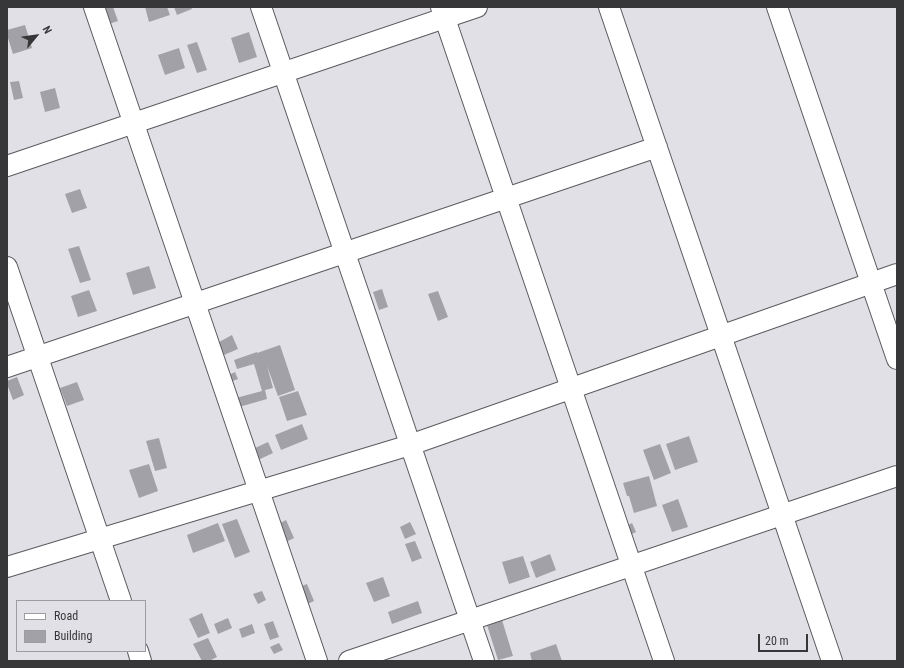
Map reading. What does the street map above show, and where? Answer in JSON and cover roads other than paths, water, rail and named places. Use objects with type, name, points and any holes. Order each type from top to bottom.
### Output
[{"type":"street","points":[[94,7],[317,661]]},
{"type":"street","points":[[261,7],[484,661]]},
{"type":"street","points":[[7,166],[284,72],[443,12],[477,7]]},
{"type":"street","points":[[609,7],[832,661]]},
{"type":"street","points":[[777,7],[897,359]]},
{"type":"street","points":[[443,12],[664,661]]},
{"type":"street","points":[[7,367],[657,148]]},
{"type":"street","points":[[7,267],[121,600]]},
{"type":"street","points":[[7,567],[410,445],[897,274]]},
{"type":"street","points":[[349,661],[897,476]]}]
